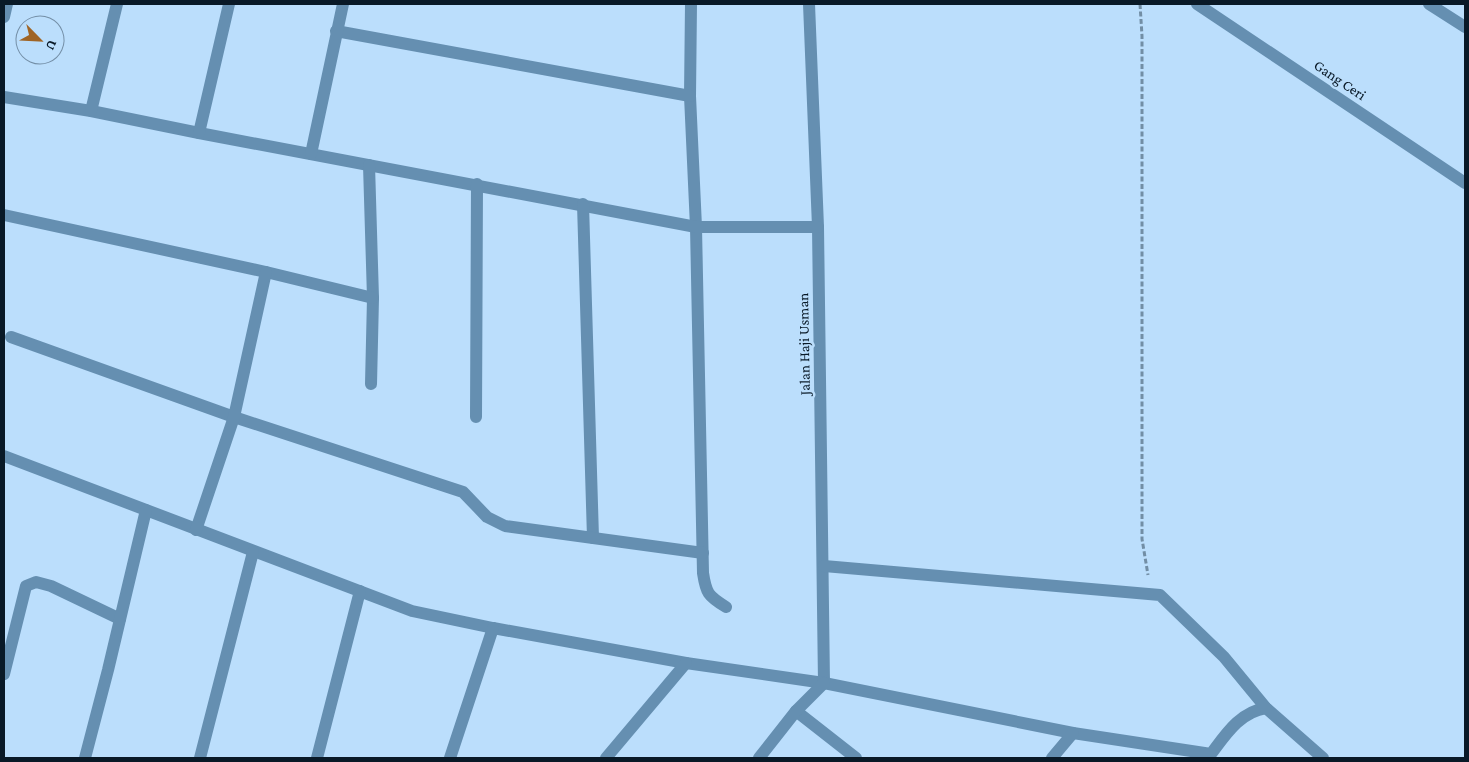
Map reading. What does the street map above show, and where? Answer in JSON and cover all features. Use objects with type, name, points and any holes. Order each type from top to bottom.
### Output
[{"type":"street","points":[[4,17],[7,4]]},
{"type":"street","points":[[91,111],[117,4]]},
{"type":"street","points":[[199,133],[229,4]]},
{"type":"street","points":[[311,154],[343,4]]},
{"type":"street","points":[[691,4],[690,96],[696,227],[703,573],[706,591],[711,598],[726,607]]},
{"type":"street","name":"Jalan Haji Usman","points":[[809,4],[818,226],[824,566],[824,684]]},
{"type":"street","name":"Gang Ceri","points":[[1197,4],[1464,179]]},
{"type":"street","points":[[1429,4],[1465,27]]},
{"type":"street","points":[[336,31],[690,96]]},
{"type":"street","points":[[4,97],[91,111],[696,227],[818,226]]},
{"type":"street","points":[[368,165],[373,298],[371,384]]},
{"type":"street","points":[[476,416],[477,184]]},
{"type":"street","points":[[583,204],[593,538]]},
{"type":"street","points":[[4,215],[266,272],[373,298]]},
{"type":"street","points":[[196,530],[234,417],[266,272]]},
{"type":"street","points":[[10,337],[234,417],[463,492],[487,517],[505,526],[703,554]]},
{"type":"street","points":[[4,456],[412,611],[493,628],[824,684],[1073,733],[1209,756],[1229,730],[1244,716],[1256,710],[1266,708]]},
{"type":"street","points":[[85,758],[146,510]]},
{"type":"street","points":[[200,758],[253,552]]},
{"type":"street","points":[[824,566],[1160,595],[1224,657],[1266,708],[1322,758]]},
{"type":"street","points":[[4,674],[26,586],[36,582],[51,586],[120,619]]},
{"type":"street","points":[[317,758],[360,591]]},
{"type":"street","points":[[450,758],[493,628]]},
{"type":"street","points":[[606,758],[686,662]]},
{"type":"street","points":[[759,758],[796,711],[824,684]]},
{"type":"street","points":[[796,711],[856,758]]},
{"type":"street","points":[[1052,758],[1073,733]]},
{"type":"path","points":[[1140,4],[1142,56],[1142,539],[1148,575],[1160,595]]}]
